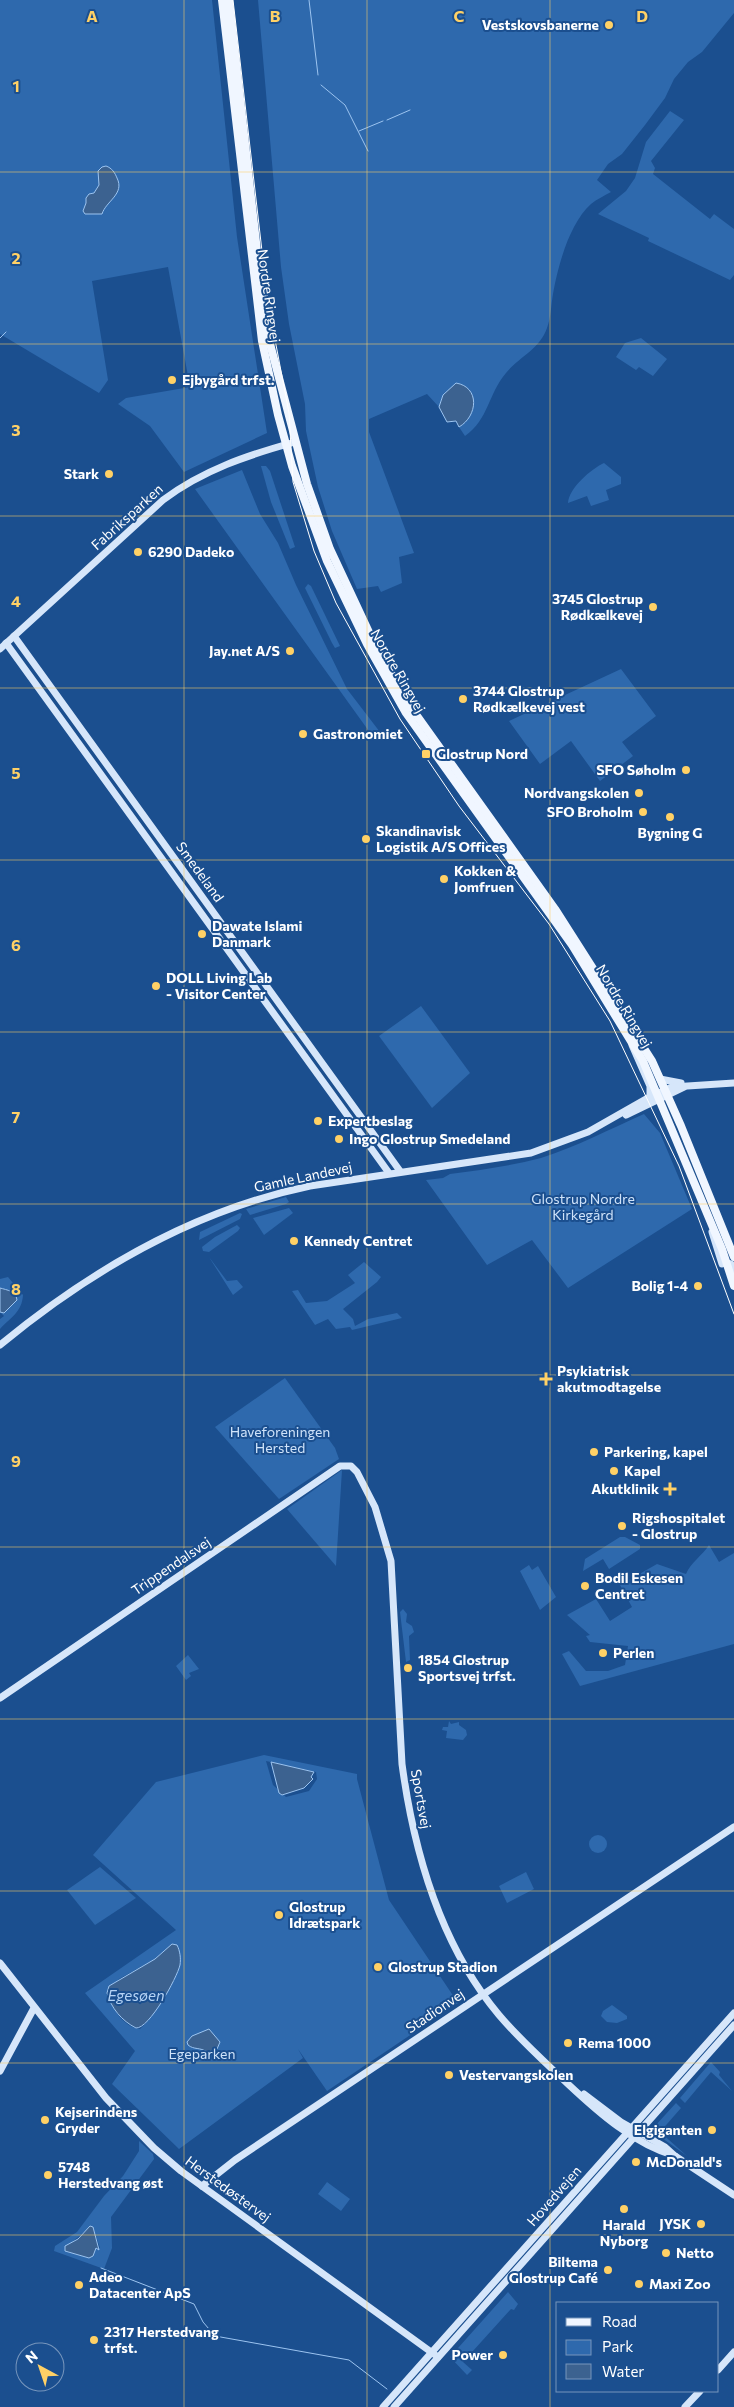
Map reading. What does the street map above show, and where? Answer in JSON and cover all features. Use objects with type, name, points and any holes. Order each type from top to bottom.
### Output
[{"type":"main road","name":"Nordre Ringvej","points":[[222,0],[262,342],[286,445],[327,562],[391,688],[426,743],[572,945],[632,1043],[689,1149],[734,1257]]},
{"type":"main road","name":"Nordre Ringvej","points":[[229,0],[264,308],[277,375],[295,442],[307,484],[334,558],[357,610],[392,676],[434,743],[581,948],[652,1061],[660,1079],[662,1096],[734,1286]]},
{"type":"street","name":"Fabriksparken","points":[[0,649],[179,488],[224,465],[295,442]]},
{"type":"street","name":"Smedeland","points":[[14,636],[400,1172]]},
{"type":"street","name":"Smedeland","points":[[6,644],[389,1173]]},
{"type":"street","points":[[188,895],[197,889]]},
{"type":"street","points":[[632,1043],[635,1055],[650,1086],[650,1096],[646,1099]]},
{"type":"street","points":[[660,1079],[692,1085],[734,1083]]},
{"type":"street","points":[[662,1096],[692,1085]]},
{"type":"street","name":"Gamle Landevej","points":[[613,1120],[646,1099],[662,1096]]},
{"type":"street","name":"Gamle Landevej","points":[[0,1345],[53,1303],[86,1280],[149,1244],[184,1227],[238,1205],[276,1192],[389,1173],[531,1154],[572,1140],[662,1096]]},
{"type":"street","points":[[724,1263],[732,1264],[734,1270]]},
{"type":"street","name":"Trippendalsvej","points":[[0,1698],[340,1466],[349,1465],[357,1472]]},
{"type":"street","name":"Sportsvej","points":[[357,1472],[375,1508],[391,1561],[402,1764],[413,1832],[439,1911],[462,1960],[483,1994],[518,2036],[571,2086],[579,2096],[661,2152],[675,2156],[734,2195]]},
{"type":"street","name":"Stadionvej","points":[[202,2186],[235,2160],[734,1828]]},
{"type":"street","name":"Herstedøstervej","points":[[0,1963],[121,2115],[154,2148],[202,2186],[438,2357]]},
{"type":"street","name":"Herstedøstervej","points":[[0,1970],[24,2000],[34,2008]]},
{"type":"street","points":[[0,2071],[34,2008]]},
{"type":"street","name":"Hovedvejen","points":[[383,2407],[629,2129],[734,2014]]},
{"type":"street","name":"Hovedvejen","points":[[396,2404],[734,2025]]},
{"type":"street","points":[[719,2369],[734,2352]]},
{"type":"street","points":[[685,2407],[699,2392]]},
{"type":"green space","points":[[0,0],[212,0],[237,237],[267,433],[184,472],[150,426],[118,404],[126,398],[190,387],[168,267],[92,281],[108,380],[99,393],[0,334]]},
{"type":"green space","points":[[258,0],[734,0],[734,13],[702,52],[688,62],[674,79],[665,98],[645,125],[622,154],[608,164],[597,180],[611,192],[591,204],[576,223],[558,271],[549,320],[544,335],[506,373],[495,389],[484,414],[473,429],[465,436],[459,427],[471,414],[443,395],[439,407],[427,394],[369,419],[369,432],[414,553],[399,557],[402,583],[381,592],[378,586],[357,589],[332,531],[318,487],[306,431],[305,404],[289,324],[281,267]]},
{"type":"green space","points":[[670,111],[684,120],[651,161],[655,168],[653,174],[710,219],[714,214],[734,229],[734,275],[730,280],[648,241],[649,238],[598,214],[626,191],[635,178],[646,142]]},
{"type":"green space","points":[[641,338],[667,359],[653,376],[639,367],[636,370],[616,357],[625,343]]},
{"type":"green space","points":[[604,463],[621,477],[621,484],[606,490],[609,500],[591,506],[587,496],[568,503],[569,497],[576,485]]},
{"type":"green space","points":[[261,466],[266,466],[270,471],[295,547],[290,549],[271,502]]},
{"type":"green space","points":[[242,470],[260,514],[278,543],[296,585],[347,689],[383,736],[376,741],[195,489]]},
{"type":"green space","points":[[308,584],[311,586],[340,646],[335,648],[332,643],[305,588]]},
{"type":"green space","points":[[621,669],[656,716],[622,742],[633,756],[600,781],[571,741],[540,764],[509,721]]},
{"type":"green space","points":[[421,1006],[470,1073],[432,1108],[379,1036]]},
{"type":"green space","name":"Glostrup Nordre Kirkegård","points":[[644,1114],[660,1133],[692,1209],[568,1288],[532,1240],[487,1265],[426,1180],[541,1158],[580,1143]]},
{"type":"green space","points":[[286,1197],[289,1202],[286,1204],[250,1215],[246,1209]]},
{"type":"green space","points":[[289,1208],[293,1213],[264,1235],[253,1218]]},
{"type":"green space","points":[[240,1213],[242,1214],[240,1219],[199,1240],[200,1232]]},
{"type":"green space","points":[[237,1225],[240,1228],[238,1231],[209,1252],[203,1251],[202,1247],[215,1237]]},
{"type":"green space","points":[[209,1257],[227,1281],[237,1280],[243,1287],[233,1295]]},
{"type":"green space","points":[[364,1262],[381,1277],[343,1309],[353,1319],[355,1326],[368,1319],[397,1313],[402,1318],[352,1330],[350,1327],[336,1329],[328,1319],[315,1325],[292,1291],[298,1290],[306,1303],[327,1301],[355,1283],[348,1275]]},
{"type":"green space","points":[[8,1277],[23,1295],[21,1306],[0,1329],[0,1319],[4,1316],[0,1312],[4,1313],[12,1292],[0,1288],[0,1279]]},
{"type":"green space","name":"Haveforeningen Hersted","points":[[285,1378],[335,1448],[339,1459],[279,1499],[215,1427]]},
{"type":"green space","points":[[342,1470],[336,1566],[287,1509]]},
{"type":"green space","points":[[620,1537],[625,1537],[640,1545],[640,1549],[609,1569],[603,1559],[583,1571],[585,1559]]},
{"type":"green space","points":[[709,1545],[719,1562],[734,1553],[734,1644],[580,1686],[562,1654],[569,1651],[586,1671],[608,1671],[625,1665],[628,1646],[590,1642],[586,1636],[590,1635],[567,1615],[596,1599],[610,1621],[632,1607],[620,1585],[657,1564],[686,1574]]},
{"type":"green space","points":[[529,1565],[532,1570],[538,1566],[556,1597],[540,1610],[520,1571]]},
{"type":"green space","points":[[403,1609],[407,1614],[406,1622],[412,1626],[414,1632],[409,1636],[410,1660],[406,1662],[400,1612]]},
{"type":"green space","points":[[188,1655],[199,1669],[189,1673],[191,1676],[186,1680],[176,1666]]},
{"type":"green space","points":[[449,1721],[451,1724],[459,1722],[459,1725],[466,1730],[467,1735],[463,1740],[446,1738],[447,1731],[442,1730],[443,1727],[448,1727]]},
{"type":"green space","name":"Glostrup Idrætspark","points":[[264,1755],[357,1774],[389,1900],[458,2003],[327,2091],[298,2049],[303,2058],[179,2149],[112,2084],[135,2051],[85,1993],[176,1930],[93,1855],[156,1782]],"holes":[[[266,1761],[316,1772],[317,1779],[309,1791],[286,1797],[273,1785]],[[165,1950],[175,1979],[145,2024],[140,2029],[134,2028],[121,2018],[108,1998],[119,1979],[155,1959]]]},
{"type":"green space","points":[[594,1835],[602,1835],[607,1840],[605,1851],[594,1853],[589,1848],[589,1840]]},
{"type":"green space","points":[[100,1867],[136,1898],[95,1925],[67,1890]]},
{"type":"green space","points":[[526,1872],[534,1889],[507,1903],[499,1886]]},
{"type":"green space","points":[[612,2005],[627,2016],[627,2019],[617,2023],[607,2022],[601,2016],[603,2011]]},
{"type":"green space","points":[[711,2062],[732,2091],[711,2072],[685,2103],[680,2098]]},
{"type":"green space","points":[[676,2103],[681,2108],[660,2132],[687,2156],[655,2133],[655,2126]]},
{"type":"green space","points":[[139,2141],[153,2154],[154,2159],[111,2217],[112,2248],[104,2269],[54,2251],[55,2246],[77,2232],[104,2196],[123,2176],[139,2151]],"holes":[[[91,2226],[100,2248],[96,2247],[93,2256],[88,2258],[65,2250]]]},
{"type":"green space","points":[[327,2182],[350,2199],[341,2211],[318,2194]]},
{"type":"green space","points":[[508,2292],[518,2304],[514,2310],[511,2309],[463,2362],[472,2370],[467,2375],[450,2357]]},
{"type":"water","points":[[106,166],[113,171],[117,178],[119,189],[102,214],[85,214],[83,211],[86,198],[89,194],[94,193],[99,185],[98,171]]},
{"type":"water","points":[[456,383],[469,390],[474,402],[470,416],[459,427],[456,421],[447,422],[439,407],[443,395]]},
{"type":"water","points":[[0,1288],[13,1293],[17,1300],[4,1313],[0,1312]]},
{"type":"water","points":[[271,1762],[314,1772],[311,1777],[313,1779],[304,1788],[282,1795],[279,1793]]},
{"type":"water","name":"Egesøen","points":[[172,1944],[177,1945],[180,1952],[178,1971],[155,2012],[142,2026],[136,2028],[126,2022],[114,2009],[107,1993],[109,1986],[155,1959]]},
{"type":"water","points":[[209,2029],[220,2042],[217,2049],[207,2052],[188,2045],[187,2042],[192,2036]]},
{"type":"water","points":[[90,2226],[93,2227],[99,2250],[96,2248],[93,2256],[89,2258],[65,2251],[65,2246],[78,2239]]},
{"type":"waterway","points":[[309,0],[318,75]]},
{"type":"waterway","points":[[321,85],[345,105],[368,151]]},
{"type":"waterway","points":[[387,120],[410,110]]},
{"type":"waterway","points":[[359,131],[383,121]]},
{"type":"waterway","points":[[0,338],[6,332]]},
{"type":"waterway","points":[[101,2268],[194,2304],[203,2322],[215,2336],[349,2360],[387,2389]]},
{"type":"tram line","points":[[233,0],[268,303],[289,413],[293,482],[314,551],[336,603],[400,719],[459,806],[549,924],[610,1021],[679,1166],[734,1314]]},
{"type":"place","name":"Vestskovsbanerne","points":[[609,25]]},
{"type":"place","name":"Ejbygård trfst.","points":[[172,380]]},
{"type":"place","name":"Stark","points":[[109,474]]},
{"type":"place","name":"6290 Dadeko","points":[[138,552]]},
{"type":"place","name":"3745 Glostrup Rødkælkevej","points":[[653,607]]},
{"type":"place","name":"Jay.net A/S","points":[[290,651]]},
{"type":"place","name":"3744 Glostrup Rødkælkevej vest","points":[[463,699]]},
{"type":"place","name":"Gastronomiet","points":[[303,734]]},
{"type":"place","name":"Glostrup Nord","points":[[426,754]]},
{"type":"place","name":"SFO Søholm","points":[[686,770]]},
{"type":"place","name":"Nordvangskolen","points":[[639,793]]},
{"type":"place","name":"SFO Broholm","points":[[643,812]]},
{"type":"place","name":"Bygning G","points":[[670,817]]},
{"type":"place","name":"Skandinavisk Logistik A/S Offices","points":[[366,839]]},
{"type":"place","name":"Kokken & Jomfruen","points":[[444,879]]},
{"type":"place","name":"Dawate Islami Danmark","points":[[202,934]]},
{"type":"place","name":"DOLL Living Lab - Visitor Center","points":[[156,986]]},
{"type":"place","name":"Expertbeslag","points":[[318,1121]]},
{"type":"place","name":"Ingo Glostrup Smedeland","points":[[339,1139]]},
{"type":"place","name":"Kennedy Centret","points":[[294,1241]]},
{"type":"place","name":"Bolig 1-4","points":[[698,1286]]},
{"type":"place","name":"Psykiatrisk akutmodtagelse","points":[[546,1379]]},
{"type":"place","name":"Parkering, kapel","points":[[594,1452]]},
{"type":"place","name":"Kapel","points":[[614,1471]]},
{"type":"place","name":"Akutklinik","points":[[670,1489]]},
{"type":"place","name":"Rigshospitalet - Glostrup","points":[[622,1526]]},
{"type":"place","name":"Bodil Eskesen Centret","points":[[585,1586]]},
{"type":"place","name":"Perlen","points":[[603,1653]]},
{"type":"place","name":"1854 Glostrup Sportsvej trfst.","points":[[408,1668]]},
{"type":"place","name":"Glostrup Idrætspark","points":[[279,1915]]},
{"type":"place","name":"Glostrup Stadion","points":[[378,1967]]},
{"type":"place","name":"Rema 1000","points":[[568,2043]]},
{"type":"place","name":"Vestervangskolen","points":[[449,2075]]},
{"type":"place","name":"Kejserindens Gryder","points":[[45,2120]]},
{"type":"place","name":"Elgiganten","points":[[712,2130]]},
{"type":"place","name":"McDonald's","points":[[636,2162]]},
{"type":"place","name":"5748 Herstedvang øst","points":[[48,2175]]},
{"type":"place","name":"Harald Nyborg","points":[[624,2209]]},
{"type":"place","name":"JYSK","points":[[701,2224]]},
{"type":"place","name":"Netto","points":[[666,2253]]},
{"type":"place","name":"Biltema Glostrup Café","points":[[608,2270]]},
{"type":"place","name":"Maxi Zoo","points":[[639,2284]]},
{"type":"place","name":"Adeo Datacenter ApS","points":[[79,2285]]},
{"type":"place","name":"2317 Herstedvang trfst.","points":[[94,2340]]},
{"type":"place","name":"Power","points":[[503,2355]]},
{"type":"park label","name":"Egeparken","points":[[202,2054]]}]
